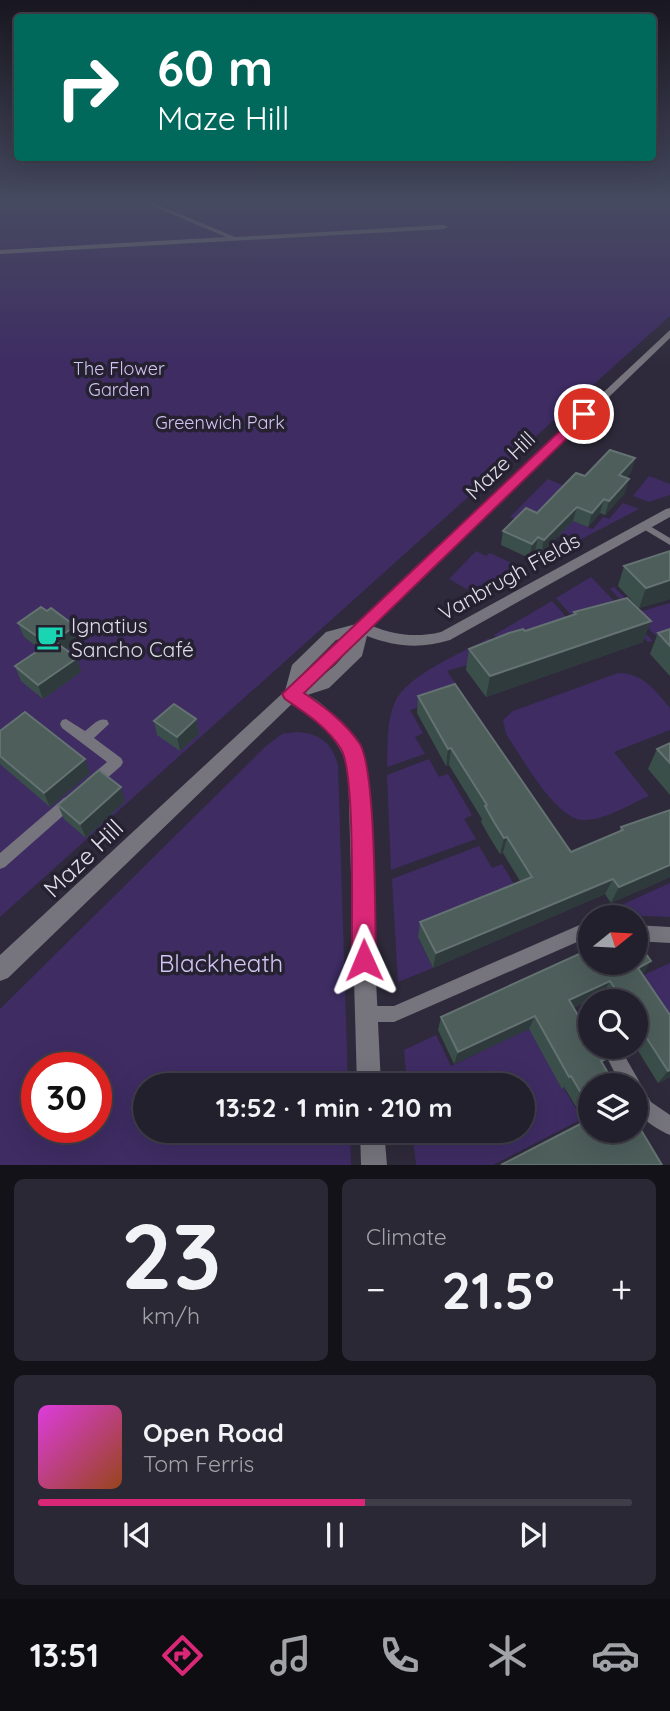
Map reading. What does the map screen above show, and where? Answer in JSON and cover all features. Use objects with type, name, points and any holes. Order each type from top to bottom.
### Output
[{"type":"street","name":"Maze Hill","points":[[292,694],[298,668],[331,636],[361,628],[670,333]]},
{"type":"street","name":"Vanbrugh Fields","points":[[361,628],[406,643],[426,642],[445,636],[670,512]]},
{"type":"street","name":"Maze Hill","points":[[0,970],[292,694],[323,684],[357,652],[361,628]]},
{"type":"street","points":[[292,694],[327,718],[344,736],[352,750],[357,768],[368,1073]]},
{"type":"street","points":[[373,1143],[374,1165]]},
{"type":"lane","points":[[643,525],[670,541]]},
{"type":"lane","points":[[0,862],[116,762],[66,724]]},
{"type":"lane","points":[[85,739],[103,724]]},
{"type":"lane","points":[[366,1014],[394,1014],[578,934]]},
{"type":"lane","points":[[648,934],[670,935]]},
{"type":"lane","points":[[648,1110],[670,1126]]},
{"type":"green space","name":"Greenwich Park","points":[[0,256],[670,256],[670,316],[0,917]]},
{"type":"green space","points":[[649,476],[670,484],[670,495],[649,502],[633,496]]},
{"type":"green space","points":[[548,479],[567,487],[553,513],[593,529],[603,517],[609,519],[623,503],[639,509],[574,543],[510,517]]},
{"type":"green space","points":[[476,551],[486,556],[490,553],[525,569],[477,595],[449,579]]},
{"type":"green space","points":[[591,577],[653,641],[648,642],[621,614],[579,624],[556,598]]},
{"type":"green space","points":[[614,587],[639,612],[670,603],[670,635],[659,639],[610,589]]},
{"type":"green space","points":[[552,601],[574,626],[504,649],[494,635]]},
{"type":"green space","points":[[489,638],[499,651],[487,659],[447,671],[484,726],[454,696],[410,710],[423,733],[415,737],[425,754],[387,767],[390,717],[402,692],[423,673]]},
{"type":"green space","points":[[618,673],[641,679],[670,708],[670,730],[614,752],[649,796],[591,820],[572,817],[561,809],[540,785],[506,734],[503,720],[513,711]]},
{"type":"green space","name":"Blackheath","points":[[282,734],[312,734],[329,745],[338,766],[348,1073],[133,1073],[133,1143],[350,1143],[351,1165],[0,1165],[0,1009],[266,746]]},
{"type":"green space","points":[[429,759],[439,777],[448,774],[472,815],[464,819],[476,839],[391,870],[387,775]]},
{"type":"green space","points":[[479,846],[492,868],[502,864],[520,895],[418,938],[433,968],[398,982],[392,879]]},
{"type":"green space","points":[[670,883],[670,917],[648,916],[648,905],[621,905]]},
{"type":"green space","points":[[670,963],[670,1042],[648,1008],[648,989],[635,989],[630,981]]},
{"type":"green space","points":[[529,1029],[578,1112],[578,1121],[493,1165],[416,1165],[413,1143],[535,1143],[535,1073],[406,1073],[404,1050],[436,1035],[451,1066]]},
{"type":"building","points":[[610,450],[635,458],[619,475],[629,479],[609,501],[604,499],[592,513],[577,507],[544,540],[538,537],[532,544],[503,531],[526,508],[537,513],[576,473],[585,476]]},
{"type":"building","points":[[670,551],[670,580],[646,588],[624,566]]},
{"type":"building","points":[[627,598],[651,621],[490,676],[469,649],[509,633],[523,629],[525,631],[576,614],[574,612]]},
{"type":"building","points":[[41,607],[47,611],[51,608],[75,626],[54,641],[77,658],[38,685],[15,666],[48,644],[18,623]]},
{"type":"building","points":[[670,629],[670,646],[658,633]]},
{"type":"building","points":[[455,684],[571,852],[623,830],[621,827],[670,810],[670,865],[619,887],[613,879],[436,953],[420,922],[532,877],[507,837],[504,838],[485,806],[487,805],[451,748],[448,749],[418,696]]},
{"type":"building","points":[[174,704],[196,719],[177,737],[154,721]]},
{"type":"building","points":[[25,712],[85,759],[44,793],[0,756],[0,731]]},
{"type":"building","points":[[670,743],[670,763],[657,749]]},
{"type":"building","points":[[99,770],[121,787],[80,824],[58,805]]},
{"type":"building","points":[[578,954],[578,975],[643,975],[670,1015],[670,1070],[668,1071],[648,1040],[648,989],[615,989],[610,981],[593,989],[578,989],[578,996],[569,1000],[578,1015],[578,1059],[603,1059],[601,1061],[608,1073],[578,1073],[578,1088],[571,1076],[569,1077],[535,1016],[458,1052],[441,1017]]},
{"type":"building","points":[[578,1125],[578,1143],[648,1142],[662,1165],[501,1165]]},
{"type":"place","name":"Ignatius Sancho Café","points":[[50,637]]},
{"type":"route","points":[[364,960],[357,768],[352,750],[344,736],[327,718],[292,694],[584,414]]},
{"type":"park label","name":"The Flower Garden","points":[[119,378]]}]
